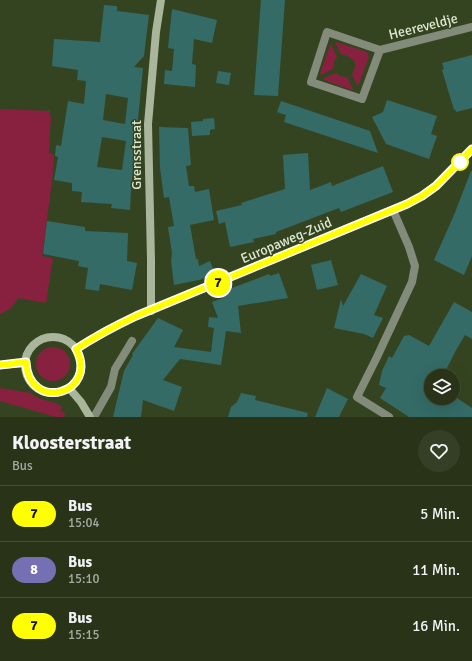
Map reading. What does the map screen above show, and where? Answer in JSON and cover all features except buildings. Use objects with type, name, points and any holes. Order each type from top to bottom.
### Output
[{"type":"main road","name":"Grensstraat","points":[[151,311],[148,124],[156,32],[161,0]]},
{"type":"main road","name":"Europaweg-Zuid","points":[[76,349],[109,329],[136,316],[393,210],[422,196],[436,186],[472,149]]},
{"type":"main road","points":[[53,337],[70,343],[76,349],[81,361],[81,368],[75,383],[69,388],[57,393],[50,393],[36,387],[31,382],[26,370],[26,362],[27,356],[34,344],[46,338],[53,337]]},
{"type":"main road","points":[[0,365],[26,362]]},
{"type":"main road","points":[[69,388],[81,402],[90,417]]},
{"type":"street","name":"Heereveldje","points":[[380,50],[362,100],[311,82],[327,32],[380,50],[472,27]]},
{"type":"street","points":[[389,417],[357,397],[412,282],[415,266],[409,247],[393,210]]},
{"type":"street","points":[[94,417],[111,388],[115,369],[132,341]]},
{"type":"shaded area","points":[[336,42],[367,52],[369,57],[358,86],[352,75],[355,66],[354,61],[341,54]]},
{"type":"shaded area","points":[[330,45],[332,46],[337,57],[334,62],[333,69],[321,75],[320,74]]},
{"type":"shaded area","points":[[336,73],[340,76],[347,77],[353,89],[352,90],[324,80],[324,78]]},
{"type":"shaded area","points":[[0,109],[50,111],[49,153],[54,155],[42,256],[53,258],[46,303],[18,298],[10,308],[0,314]]},
{"type":"shaded area","points":[[50,347],[56,347],[60,348],[67,354],[70,364],[69,371],[63,378],[56,381],[50,381],[46,380],[39,374],[36,367],[36,361],[37,357],[43,350]]},
{"type":"shaded area","points":[[0,388],[30,393],[38,398],[55,403],[62,407],[60,410],[65,414],[64,417],[56,417],[0,401]]},
{"type":"bus line","name":"7","points":[[0,365],[26,362],[28,376],[36,387],[50,393],[63,391],[75,383],[79,376],[81,361],[76,349],[92,339],[136,316],[407,204],[436,186],[472,149]]}]
